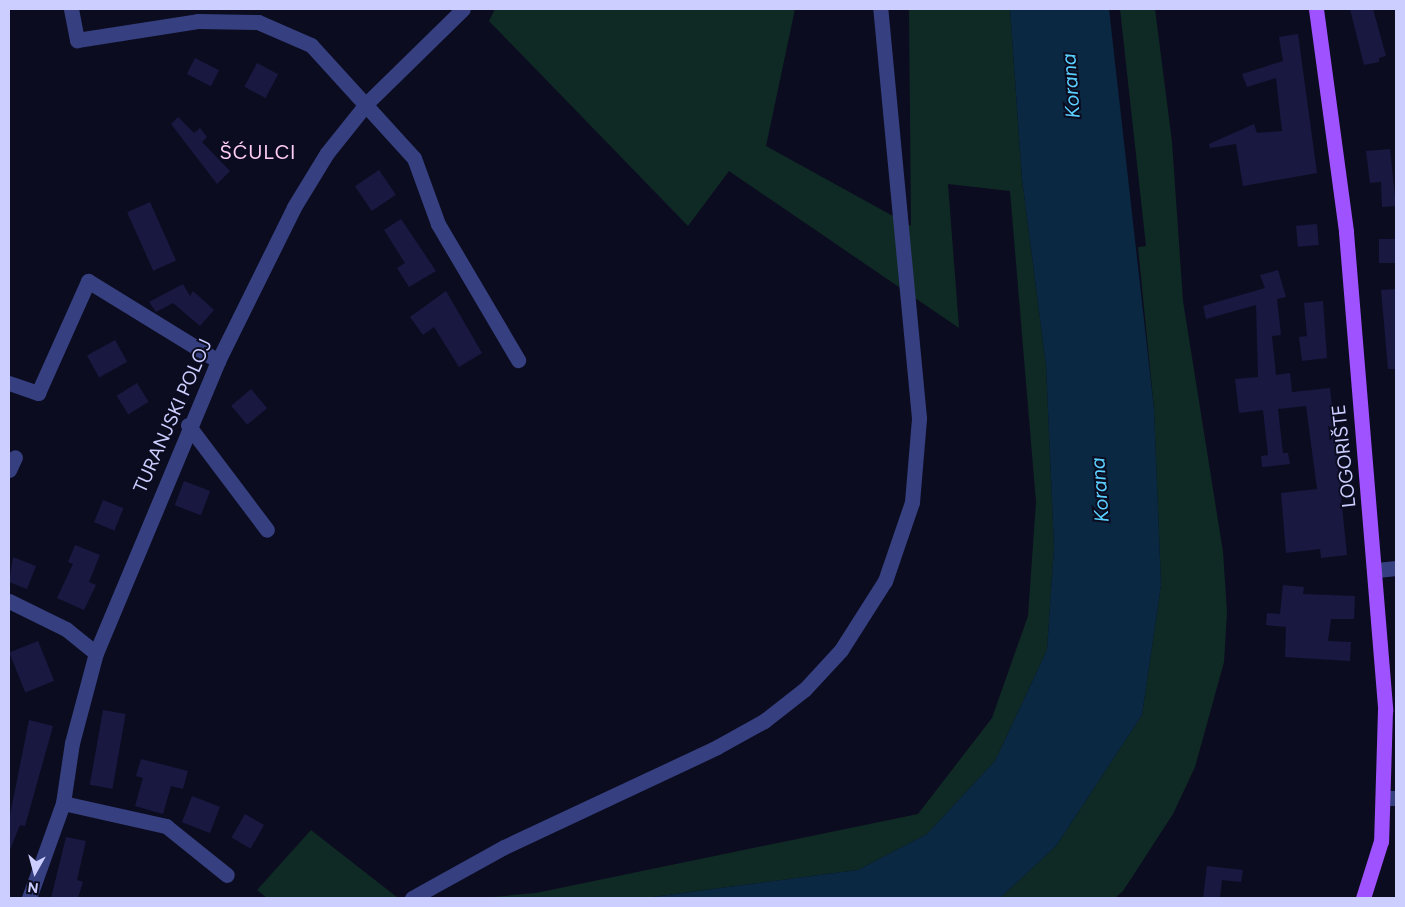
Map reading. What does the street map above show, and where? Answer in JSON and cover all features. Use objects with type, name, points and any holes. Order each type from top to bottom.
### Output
[{"type":"main road","name":"LOGORIŠTE","points":[[1316,9],[1346,232],[1362,458],[1376,570],[1390,798],[1381,841],[1363,898]]},
{"type":"street","points":[[70,9],[77,40],[198,21],[258,22],[311,45],[367,103],[414,158],[438,224],[518,360]]},
{"type":"street","name":"TURANJSKI POLOJ","points":[[29,898],[63,803],[72,743],[96,653],[188,425],[218,360],[294,207],[367,103],[463,9]]},
{"type":"street","points":[[412,898],[504,847],[718,747],[764,721],[805,689],[841,650],[885,581],[912,502],[919,418],[880,9]]},
{"type":"street","points":[[9,383],[38,393],[88,281],[218,360]]},
{"type":"street","points":[[188,425],[267,530]]},
{"type":"street","points":[[1376,570],[1396,568]]},
{"type":"street","points":[[9,601],[66,629],[96,653]]},
{"type":"street","points":[[63,803],[166,826],[227,875]]},
{"type":"green space","points":[[495,9],[795,9],[766,146],[911,226],[909,9],[1010,9],[1022,179],[1046,365],[1054,547],[1047,650],[995,761],[927,834],[858,870],[645,898],[482,898],[536,893],[918,814],[992,718],[1028,616],[1036,502],[1010,191],[948,184],[959,328],[729,171],[688,226],[489,21]]},
{"type":"green space","points":[[1120,9],[1155,9],[1172,142],[1183,301],[1223,552],[1227,612],[1224,662],[1195,767],[1173,814],[1123,891],[1115,898],[1000,898],[1056,846],[1142,715],[1161,585],[1154,409],[1138,247],[1146,246]]},
{"type":"green space","points":[[311,830],[398,898],[267,898],[257,890]]},
{"type":"water","name":"Korana","points":[[1010,9],[1109,9],[1154,409],[1161,585],[1142,715],[1056,846],[1000,898],[645,898],[858,870],[927,834],[995,761],[1047,650],[1054,547],[1046,365],[1022,179]]},
{"type":"building","points":[[1350,9],[1373,9],[1386,56],[1379,58],[1379,62],[1364,65]]},
{"type":"building","points":[[1298,34],[1317,173],[1243,186],[1236,144],[1210,148],[1209,144],[1254,124],[1257,133],[1282,131],[1276,78],[1247,87],[1242,74],[1283,61],[1279,37]]},
{"type":"building","points":[[195,58],[219,70],[211,86],[187,74]]},
{"type":"building","points":[[257,63],[278,74],[266,98],[244,87]]},
{"type":"building","points":[[178,117],[194,133],[200,128],[207,137],[202,142],[230,171],[217,184],[171,124]]},
{"type":"building","points":[[1390,149],[1396,206],[1382,207],[1381,182],[1370,183],[1366,151]]},
{"type":"building","points":[[379,170],[396,195],[372,211],[355,186]]},
{"type":"building","points":[[150,202],[176,260],[153,271],[127,212]]},
{"type":"building","points":[[401,219],[436,271],[409,287],[397,268],[405,263],[384,230]]},
{"type":"building","points":[[1317,224],[1319,245],[1298,247],[1296,226]]},
{"type":"building","points":[[1379,239],[1396,239],[1396,263],[1379,263]]},
{"type":"building","points":[[1278,270],[1286,297],[1277,299],[1281,335],[1272,336],[1276,375],[1290,373],[1292,392],[1330,388],[1347,555],[1321,558],[1320,549],[1286,553],[1281,493],[1317,489],[1306,406],[1278,409],[1283,453],[1288,453],[1290,464],[1262,467],[1261,456],[1268,455],[1263,410],[1239,413],[1235,379],[1258,377],[1256,305],[1206,319],[1203,306],[1265,288],[1260,275]]},
{"type":"building","points":[[183,284],[190,296],[193,291],[214,310],[200,326],[173,303],[156,312],[149,302]]},
{"type":"building","points":[[1396,289],[1396,369],[1388,369],[1381,290]]},
{"type":"building","points":[[446,291],[482,353],[459,367],[434,327],[423,335],[410,317]]},
{"type":"building","points":[[1323,301],[1327,358],[1302,361],[1299,337],[1307,336],[1304,303]]},
{"type":"building","points":[[115,340],[127,362],[99,377],[87,356]]},
{"type":"building","points":[[137,383],[149,402],[128,414],[117,396]]},
{"type":"building","points":[[251,389],[267,408],[247,425],[231,406]]},
{"type":"building","points":[[184,481],[210,491],[201,515],[175,505]]},
{"type":"building","points":[[103,500],[123,508],[114,530],[94,522]]},
{"type":"building","points":[[75,545],[100,555],[89,582],[96,585],[84,610],[57,598],[73,564],[68,562]]},
{"type":"building","points":[[13,557],[36,566],[27,589],[9,582]]},
{"type":"building","points":[[1283,585],[1304,587],[1303,594],[1355,596],[1354,619],[1331,619],[1328,641],[1351,642],[1350,661],[1285,657],[1286,627],[1266,625],[1267,613],[1280,614]]},
{"type":"building","points":[[38,641],[54,681],[25,692],[9,653]]},
{"type":"building","points":[[103,710],[126,714],[112,789],[90,785]]},
{"type":"building","points":[[29,720],[53,726],[25,826],[20,825],[10,850],[9,820]]},
{"type":"building","points":[[141,759],[188,771],[183,789],[171,786],[163,814],[135,806],[143,778],[136,776]]},
{"type":"building","points":[[192,796],[220,807],[210,833],[182,822]]},
{"type":"building","points":[[245,814],[264,825],[251,848],[232,837]]},
{"type":"building","points":[[66,837],[86,841],[77,880],[83,882],[78,898],[51,898]]},
{"type":"building","points":[[1207,866],[1243,870],[1241,882],[1222,880],[1220,898],[1203,898]]},
{"type":"district","name":"ŠĆULCI","points":[[258,152]]}]
